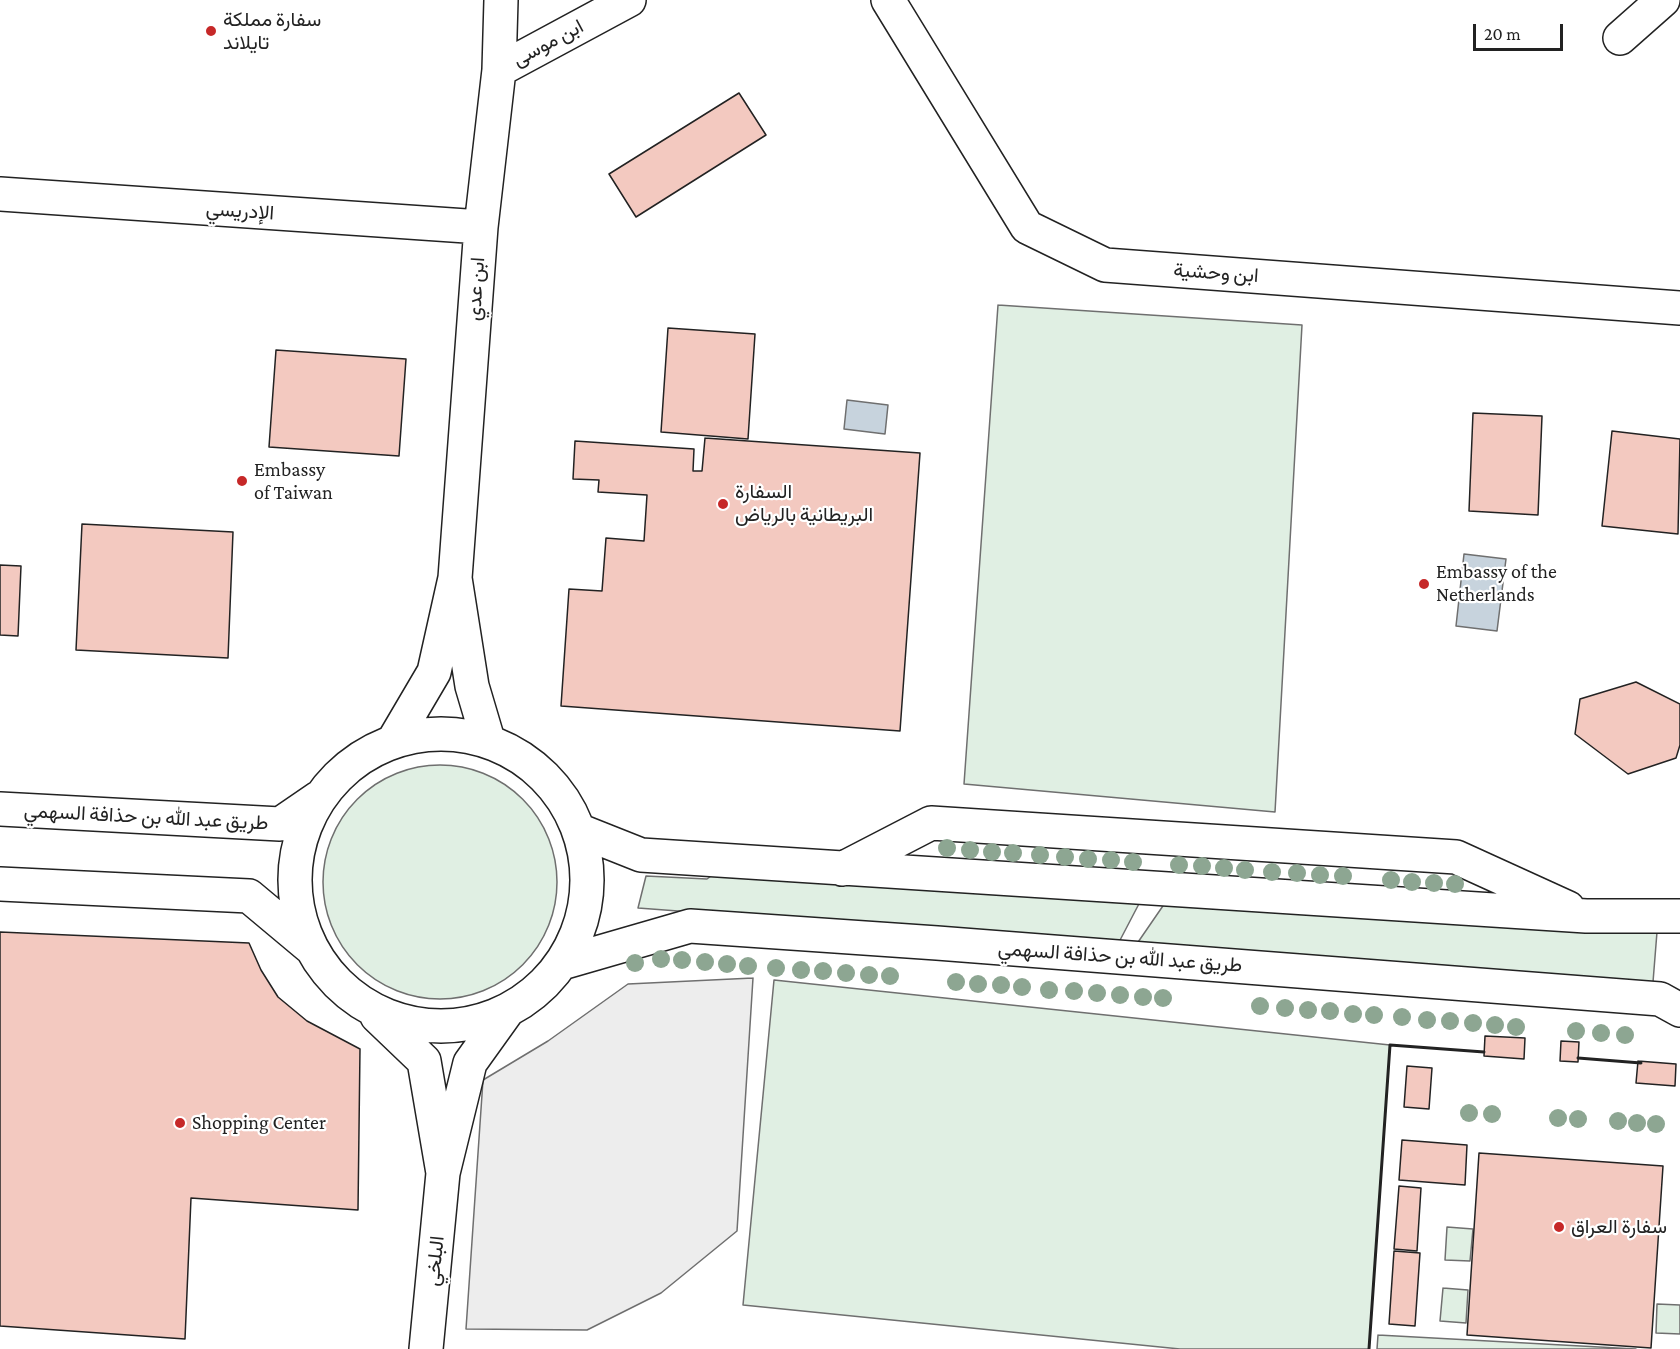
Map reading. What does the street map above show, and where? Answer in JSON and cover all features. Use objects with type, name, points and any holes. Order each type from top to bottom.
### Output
[{"type":"street","name":"ابن عدي","points":[[455,578],[481,227],[499,70],[501,0]]},
{"type":"street","name":"ابن موسى","points":[[499,70],[629,0]]},
{"type":"street","name":"ابن وحشية","points":[[888,0],[1028,227],[1105,265],[1680,308]]},
{"type":"street","points":[[1620,38],[1662,0]]},
{"type":"street","name":"الإدريسي","points":[[0,194],[481,227]]},
{"type":"street","points":[[455,578],[472,686],[488,740]]},
{"type":"street","points":[[394,740],[434,672],[455,578]]},
{"type":"street","points":[[310,947],[297,910],[294,871],[302,832],[319,797],[343,770],[374,749],[394,740],[438,734],[488,740],[528,762],[553,785],[578,830],[589,860],[588,890],[580,928],[562,963],[538,990],[508,1010],[462,1025],[413,1024],[367,1006]]},
{"type":"street","points":[[0,788],[47,812]]},
{"type":"street","name":"طريق عبد الله بن حذافة السهمي","points":[[0,809],[280,824],[319,797]]},
{"type":"street","points":[[842,869],[931,823],[1456,857],[1586,916]]},
{"type":"street","points":[[578,830],[641,855],[1586,916],[1680,916]]},
{"type":"street","points":[[0,884],[249,896],[310,947],[334,980],[367,1006],[424,1061],[443,1173]]},
{"type":"street","name":"طريق عبد الله بن حذافة السهمي","points":[[562,963],[690,926],[1660,999],[1680,1010]]},
{"type":"street","points":[[443,1173],[470,1063],[508,1010]]},
{"type":"street","name":"البلخي","points":[[426,1349],[443,1173]]},
{"type":"green space","points":[[998,305],[1302,325],[1275,812],[964,784]]},
{"type":"green space","points":[[440,765],[485,774],[505,785],[523,799],[537,817],[548,837],[557,882],[548,927],[537,947],[523,965],[505,979],[485,990],[440,999],[395,990],[375,979],[357,965],[343,947],[332,927],[323,882],[332,837],[343,817],[357,799],[375,785],[395,774]]},
{"type":"green space","points":[[719,870],[1142,898],[1118,944],[638,908],[646,876],[707,879]]},
{"type":"green space","points":[[1167,900],[1657,932],[1653,982],[1134,948]]},
{"type":"green space","points":[[774,980],[1390,1045],[1369,1349],[1180,1349],[743,1305]]},
{"type":"green space","points":[[1447,1227],[1473,1229],[1470,1261],[1445,1260]]},
{"type":"green space","points":[[1443,1288],[1468,1290],[1466,1323],[1440,1321]]},
{"type":"green space","points":[[1657,1304],[1680,1305],[1680,1334],[1656,1333]]},
{"type":"green space","points":[[1378,1335],[1636,1349],[1377,1349]]},
{"type":"shaded area","points":[[847,400],[888,405],[885,434],[844,429]]},
{"type":"shaded area","points":[[1464,554],[1506,559],[1497,631],[1456,626]]},
{"type":"shaded area","points":[[753,978],[737,1231],[661,1293],[587,1330],[466,1329],[483,1080],[548,1041],[628,984]]},
{"type":"building","points":[[739,93],[766,135],[636,217],[609,174]]},
{"type":"building","points":[[668,328],[755,334],[748,439],[661,432]]},
{"type":"building","points":[[276,350],[406,359],[399,456],[269,447]]},
{"type":"building","points":[[1473,413],[1542,416],[1538,515],[1469,511]]},
{"type":"building","points":[[1612,431],[1680,439],[1678,534],[1602,526]]},
{"type":"building","points":[[705,438],[920,453],[900,731],[561,706],[569,589],[602,591],[606,538],[644,541],[647,495],[598,492],[599,480],[573,479],[575,441],[694,449],[693,471],[702,471]]},
{"type":"building","points":[[82,524],[233,532],[228,658],[76,650]]},
{"type":"building","points":[[0,565],[21,566],[18,636],[0,635]]},
{"type":"building","points":[[1636,682],[1680,704],[1680,745],[1676,758],[1628,774],[1575,734],[1580,699]]},
{"type":"building","name":"Shopping Center","points":[[0,932],[249,943],[261,970],[278,997],[307,1021],[360,1049],[358,1210],[191,1198],[185,1339],[0,1326]]},
{"type":"building","points":[[1485,1036],[1525,1038],[1524,1059],[1484,1056]]},
{"type":"building","points":[[1561,1041],[1579,1042],[1578,1062],[1560,1061]]},
{"type":"building","points":[[1638,1061],[1676,1064],[1675,1086],[1636,1083]]},
{"type":"building","points":[[1407,1066],[1432,1068],[1429,1109],[1404,1107]]},
{"type":"building","points":[[1402,1140],[1467,1145],[1465,1185],[1399,1180]]},
{"type":"building","points":[[1479,1153],[1663,1166],[1651,1348],[1467,1335]]},
{"type":"building","points":[[1399,1186],[1421,1188],[1417,1251],[1394,1249]]},
{"type":"building","points":[[1394,1251],[1420,1253],[1415,1326],[1389,1324]]},
{"type":"wall","points":[[1369,1349],[1390,1045],[1484,1052]]},
{"type":"wall","points":[[1578,1058],[1641,1063]]},
{"type":"place","name":"سفارة مملكة تايلاند","points":[[211,31]]},
{"type":"place","name":"Embassy of Taiwan","points":[[242,481]]},
{"type":"place","name":"السفارة البريطانية بالرياض","points":[[723,504]]},
{"type":"place","name":"Embassy of the Netherlands","points":[[1424,584]]},
{"type":"place","name":"Shopping Center","points":[[180,1123]]},
{"type":"place","name":"سفارة العراق","points":[[1559,1227]]}]
